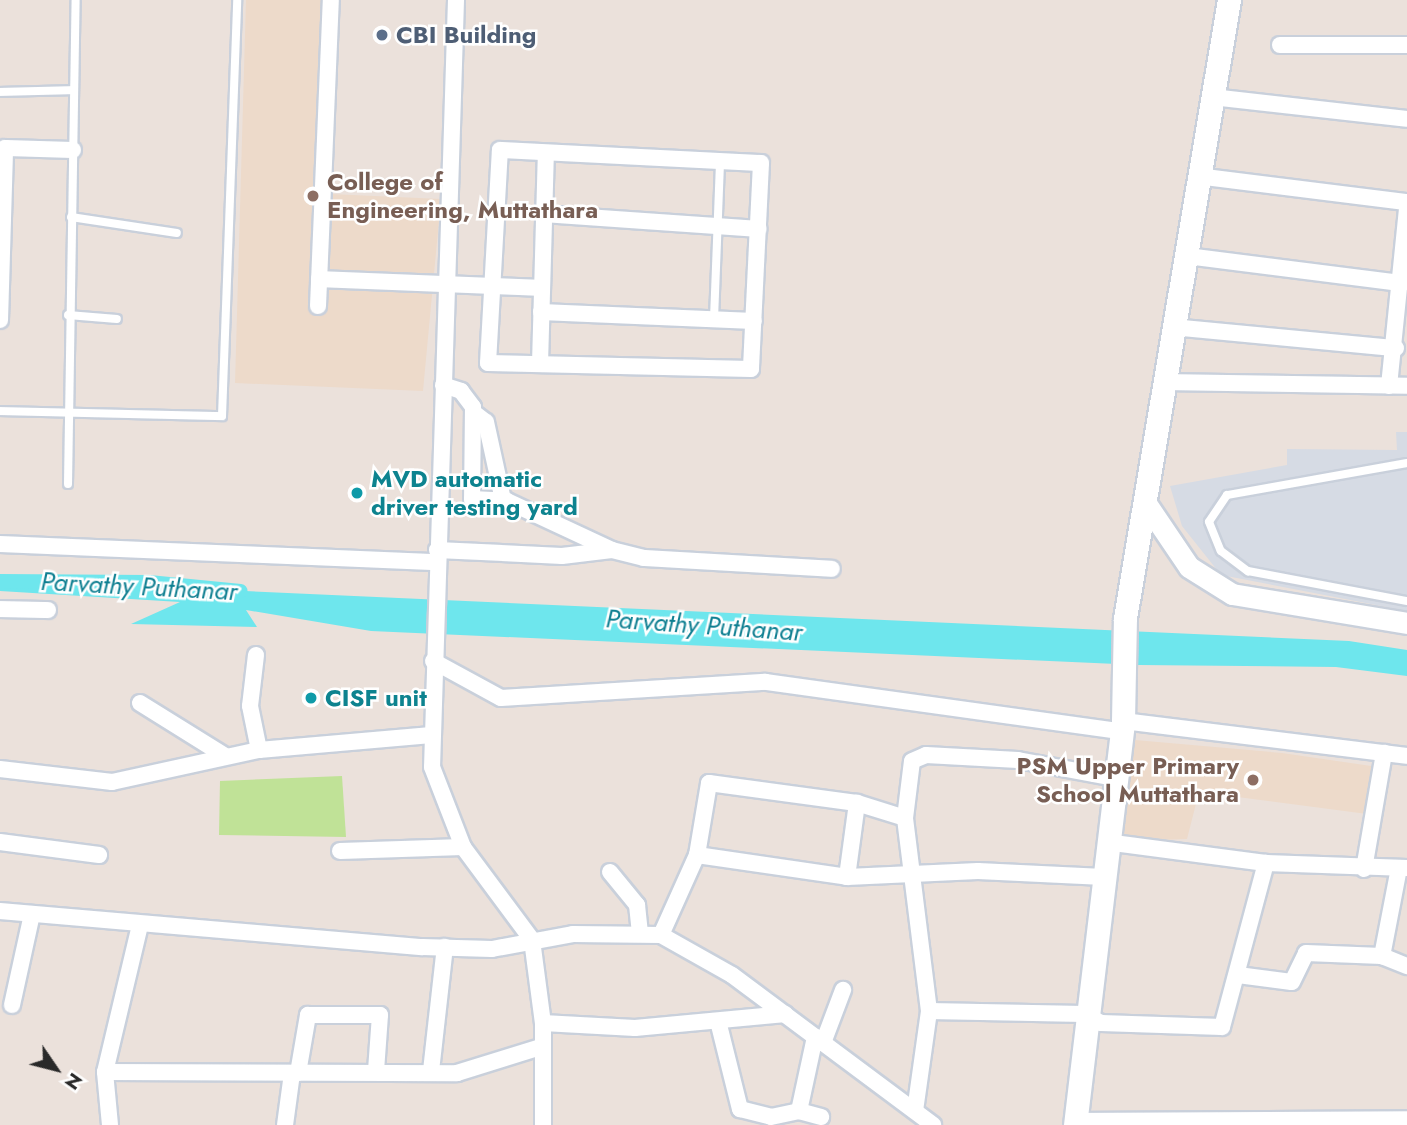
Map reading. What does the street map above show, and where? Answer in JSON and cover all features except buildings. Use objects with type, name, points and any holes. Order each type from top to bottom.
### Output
[{"type":"main road","points":[[1075,1123],[1084,1014],[1122,726],[1125,618],[1162,382],[1187,256],[1197,176],[1229,0]]},
{"type":"street","points":[[318,306],[331,0]]},
{"type":"street","points":[[456,0],[432,767],[463,847],[532,940],[543,1023],[543,1125]]},
{"type":"street","points":[[1280,45],[1407,45]]},
{"type":"street","points":[[1212,97],[1407,119]]},
{"type":"street","points":[[0,320],[5,148],[73,150]]},
{"type":"street","points":[[500,150],[720,161],[761,163],[751,369],[488,363],[489,288],[500,150]]},
{"type":"street","points":[[540,364],[546,152]]},
{"type":"street","points":[[1197,176],[1407,202]]},
{"type":"street","points":[[1389,386],[1404,283],[1407,209]]},
{"type":"street","points":[[544,214],[758,229]]},
{"type":"street","points":[[1187,256],[1404,283]]},
{"type":"street","points":[[319,279],[446,288],[542,288]]},
{"type":"street","points":[[541,312],[754,321]]},
{"type":"street","points":[[1172,327],[1396,348]]},
{"type":"street","points":[[1162,382],[1407,386]]},
{"type":"street","points":[[443,385],[461,391],[474,412],[486,422],[503,500]]},
{"type":"street","points":[[474,412],[472,499],[503,500],[611,550]]},
{"type":"street","points":[[1144,502],[1189,567],[1222,589],[1407,623]]},
{"type":"street","points":[[0,544],[437,556],[562,556],[611,550],[832,569]]},
{"type":"street","points":[[0,609],[48,610]]},
{"type":"street","points":[[434,653],[509,699],[766,682],[1122,726],[1407,756]]},
{"type":"street","points":[[256,655],[250,706],[259,750]]},
{"type":"street","points":[[140,703],[225,756]]},
{"type":"street","points":[[0,769],[112,782],[259,750],[431,735]]},
{"type":"street","points":[[1364,869],[1384,753]]},
{"type":"street","points":[[915,1111],[929,1011],[905,818],[907,777],[917,757],[1018,760],[1115,778]]},
{"type":"street","points":[[661,935],[698,855],[709,783],[857,803],[905,818]]},
{"type":"street","points":[[847,877],[857,803]]},
{"type":"street","points":[[0,842],[99,855]]},
{"type":"street","points":[[1106,842],[1266,863],[1364,869],[1403,868],[1382,956]]},
{"type":"street","points":[[340,850],[463,847]]},
{"type":"street","points":[[698,855],[847,877],[912,874],[1104,877]]},
{"type":"street","points":[[929,1011],[1084,1014],[1101,1023],[1222,1027],[1266,863]]},
{"type":"street","points":[[610,872],[638,905],[640,934]]},
{"type":"street","points":[[0,911],[140,925],[492,949],[532,940],[661,935],[785,1014],[933,1125]]},
{"type":"street","points":[[12,1005],[32,914]]},
{"type":"street","points":[[110,1125],[105,1072],[140,925]]},
{"type":"street","points":[[431,1071],[445,947]]},
{"type":"street","points":[[1238,975],[1292,982],[1306,953],[1382,956],[1407,966]]},
{"type":"street","points":[[799,1111],[819,1040],[843,990]]},
{"type":"street","points":[[543,1023],[635,1028],[785,1014]]},
{"type":"street","points":[[285,1125],[308,1015],[380,1015],[376,1071]]},
{"type":"street","points":[[718,1021],[740,1109],[771,1117],[799,1111],[821,1117]]},
{"type":"street","points":[[105,1072],[467,1072],[541,1047]]},
{"type":"street","points":[[1075,1123],[1407,1119]]},
{"type":"lane","points":[[68,484],[68,316],[76,0]]},
{"type":"lane","points":[[0,411],[211,419],[225,410],[237,0]]},
{"type":"lane","points":[[0,92],[74,90]]},
{"type":"lane","points":[[714,319],[720,161]]},
{"type":"lane","points":[[71,217],[177,233]]},
{"type":"lane","points":[[68,316],[117,319]]},
{"type":"lane","points":[[1407,463],[1227,495],[1209,522],[1221,551],[1248,571],[1407,601]]},
{"type":"shaded area","name":"College of Engineering, Muttathara","points":[[246,0],[340,0],[330,194],[441,199],[423,391],[235,383]]},
{"type":"shaded area","points":[[1396,432],[1407,432],[1407,611],[1221,575],[1182,526],[1170,486],[1287,465],[1287,449],[1397,450]]},
{"type":"shaded area","name":"PSM Upper Primary School Muttathara","points":[[1135,740],[1282,753],[1378,767],[1367,814],[1199,792],[1187,839],[1122,841]]},
{"type":"green space","points":[[342,776],[346,837],[219,835],[220,781]]},
{"type":"water","points":[[0,580],[1349,641],[1407,650],[1407,676],[1336,667],[1139,665],[371,631],[246,610],[257,627],[131,624],[180,602],[0,591]]},
{"type":"waterway","name":"Parvathy Puthanar","points":[[0,581],[149,582],[241,591]]},
{"type":"place","name":"CBI Building","points":[[382,35]]},
{"type":"place","name":"College of Engineering, Muttathara","points":[[313,196]]},
{"type":"place","name":"MVD automatic driver testing yard","points":[[357,493]]},
{"type":"place","name":"CISF unit","points":[[311,698]]},
{"type":"place","name":"PSM Upper Primary School Muttathara","points":[[1253,780]]}]
